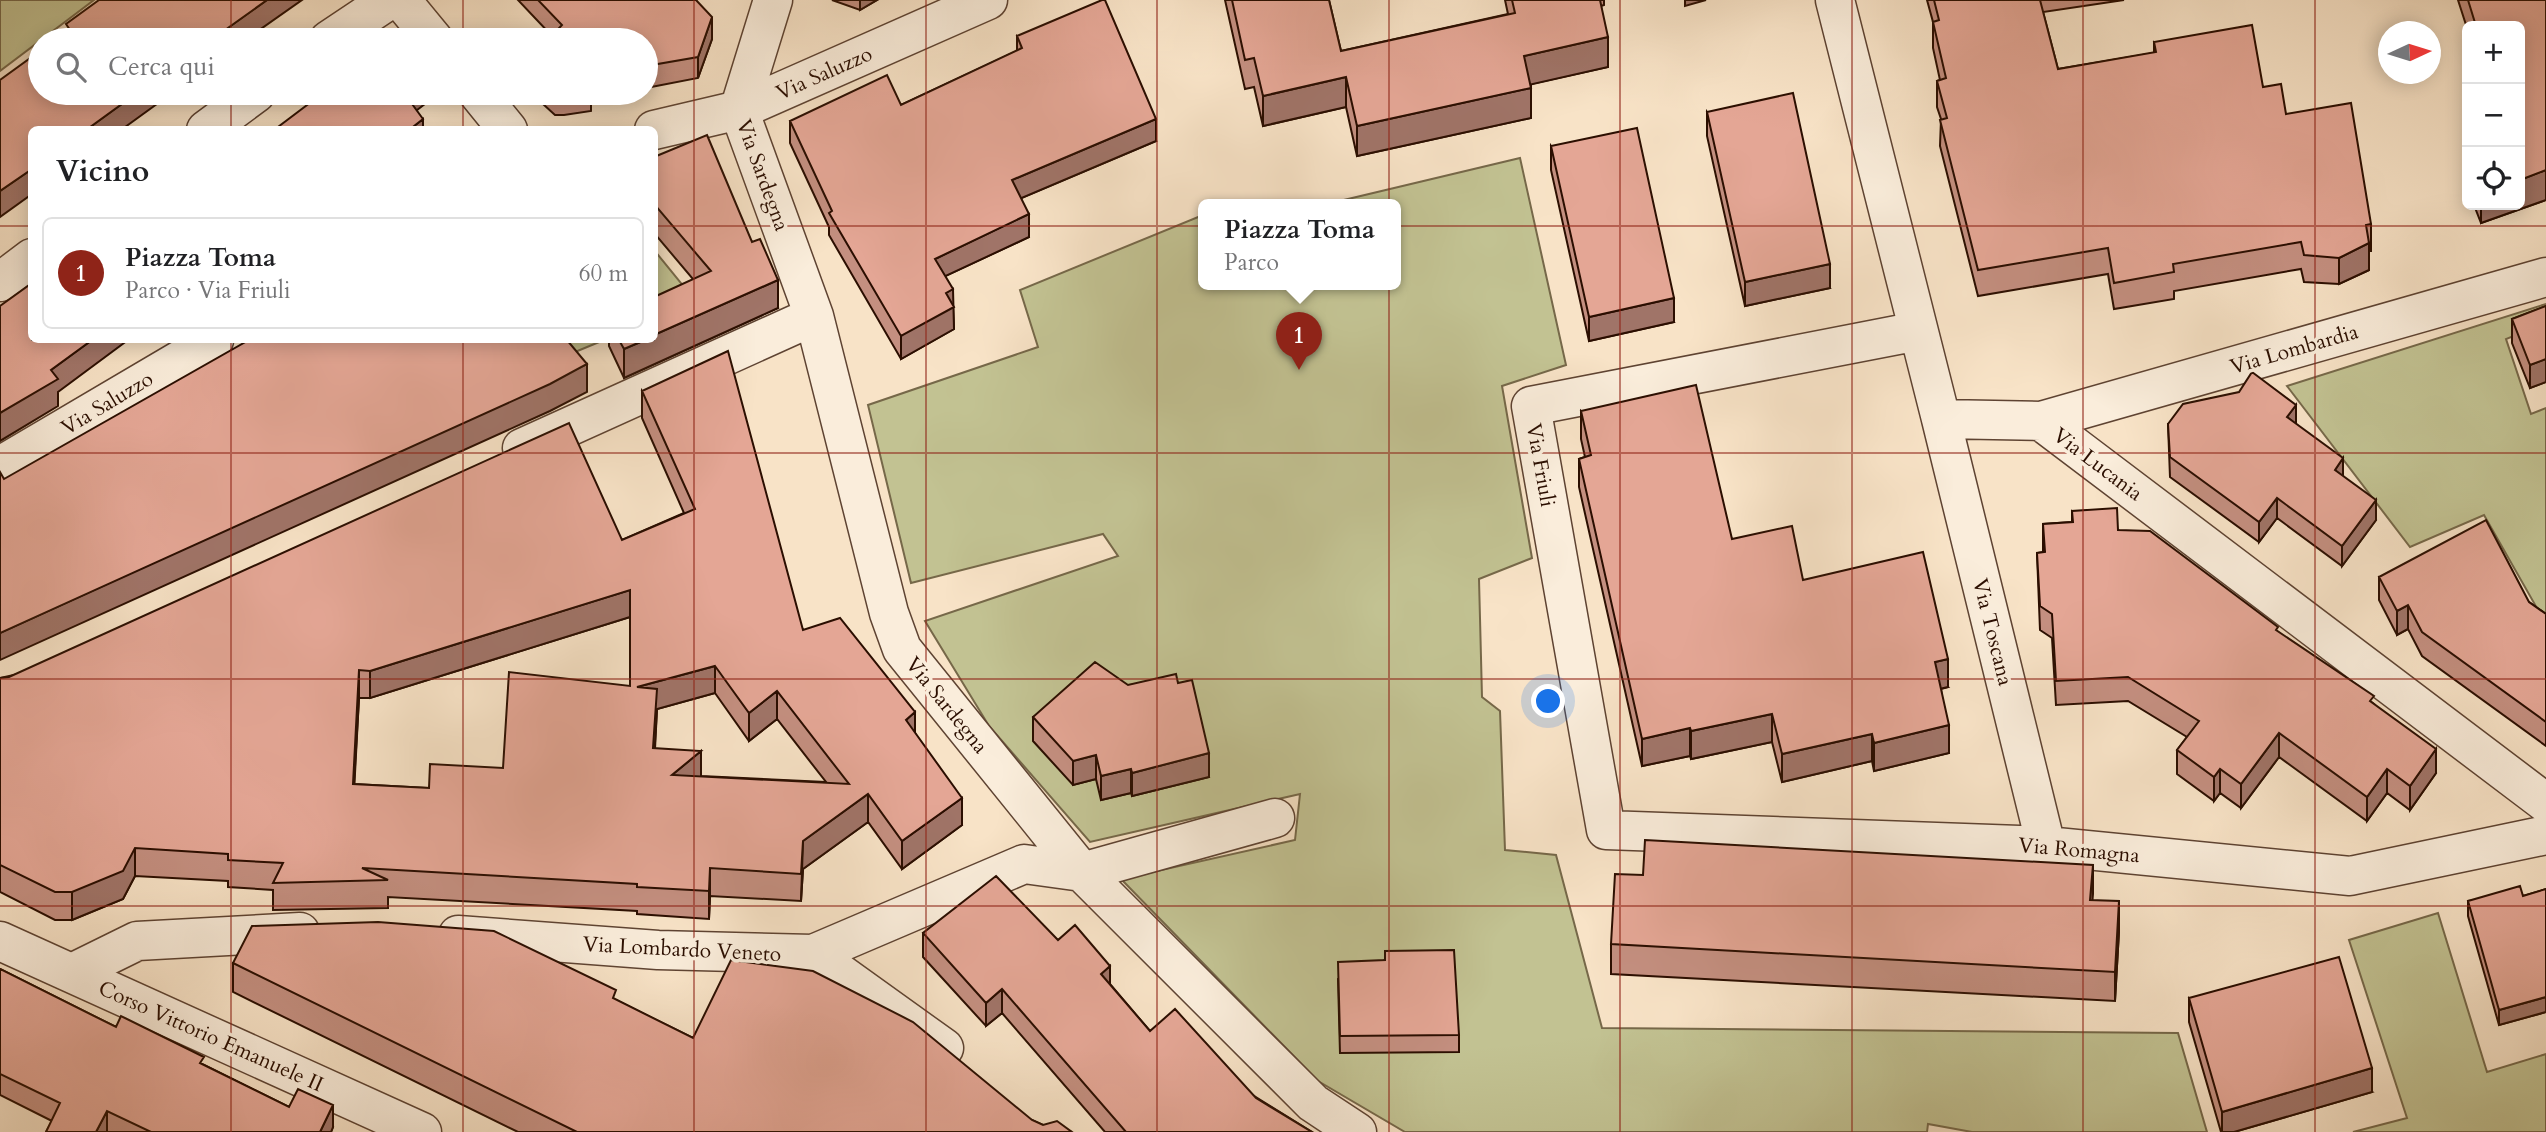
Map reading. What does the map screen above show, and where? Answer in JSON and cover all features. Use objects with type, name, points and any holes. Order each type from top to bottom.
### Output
[{"type":"street","points":[[347,28],[389,0]]},
{"type":"street","points":[[401,0],[424,28]]},
{"type":"street","points":[[739,110],[773,0]]},
{"type":"street","name":"Via Saluzzo","points":[[658,129],[739,110],[988,0]]},
{"type":"street","points":[[1835,0],[1941,419]]},
{"type":"street","points":[[211,126],[240,105]]},
{"type":"street","points":[[488,105],[505,126]]},
{"type":"street","name":"Via Sardegna","points":[[739,110],[814,316],[888,613],[902,649],[1082,872],[1312,1103],[1357,1132]]},
{"type":"street","points":[[0,282],[28,261]]},
{"type":"street","name":"Via Lombardia","points":[[2041,421],[2546,277]]},
{"type":"street","points":[[496,460],[814,316]]},
{"type":"street","name":"Via Friuli","points":[[1606,830],[1531,406],[1918,331]]},
{"type":"street","name":"Via Saluzzo","points":[[0,466],[209,343]]},
{"type":"street","name":"Via Lucania","points":[[1941,419],[2041,421],[2546,803]]},
{"type":"street","name":"Via Toscana","points":[[1941,419],[2046,846]]},
{"type":"street","name":"Via Lombardo Veneto","points":[[418,932],[658,950],[813,954],[1024,864],[1082,872],[1275,818]]},
{"type":"street","name":"Via Romagna","points":[[1606,830],[2046,846],[2350,876],[2546,835]]},
{"type":"street","points":[[72,973],[137,941],[219,934],[338,930]]},
{"type":"street","name":"Corso Vittorio Emanuele II","points":[[0,941],[422,1132]]},
{"type":"street","points":[[813,954],[923,1031],[974,1073]]},
{"type":"green space","points":[[0,0],[94,0],[57,28],[28,28],[28,50],[0,71]]},
{"type":"green space","points":[[1520,158],[1566,365],[1502,386],[1532,558],[1479,579],[1482,697],[1500,711],[1505,850],[1556,855],[1602,1028],[2178,1033],[2207,1132],[1972,1132],[1928,1124],[1927,1132],[1405,1132],[1318,1081],[1121,879],[1295,840],[1300,794],[1090,842],[989,726],[925,621],[1118,556],[1103,534],[911,583],[868,405],[1038,347],[1020,290],[1198,217],[1198,290],[1401,290],[1401,199],[1348,199]]},
{"type":"green space","points":[[658,255],[694,299],[658,315]]},
{"type":"green space","points":[[2546,304],[2546,323],[2506,339],[2531,414],[2546,408],[2546,624],[2484,515],[2410,547],[2287,386]]},
{"type":"green space","points":[[551,343],[597,343],[563,357]]},
{"type":"green space","points":[[2438,913],[2487,1072],[2546,1054],[2546,1132],[2353,1132],[2407,1118],[2349,940]]},
{"type":"building","points":[[99,0],[267,0],[228,28],[69,28],[66,24]]},
{"type":"building","points":[[538,0],[696,0],[712,17],[698,57],[658,64],[658,28],[559,28],[562,25]]},
{"type":"building","points":[[1105,0],[1156,119],[1012,180],[1029,214],[935,259],[953,289],[946,293],[954,307],[901,336],[829,213],[832,211],[790,121],[887,75],[901,105],[1022,48],[1017,36]]},
{"type":"building","points":[[1232,0],[1329,0],[1341,51],[1515,13],[1512,0],[1600,0],[1608,37],[1524,56],[1531,88],[1357,126],[1346,77],[1263,96],[1254,58],[1245,60]]},
{"type":"building","points":[[1934,0],[2040,0],[2058,69],[2156,52],[2154,42],[2252,25],[2263,87],[2281,84],[2286,114],[2351,103],[2371,224],[2366,225],[2369,243],[2339,258],[2304,255],[2301,242],[2173,264],[2174,272],[2114,283],[2108,248],[1978,270],[1940,120],[1947,118],[1937,81],[1946,78],[1933,22],[1939,20]]},
{"type":"building","points":[[2468,0],[2546,0],[2546,170],[2525,178],[2525,21],[2474,21]]},
{"type":"building","points":[[28,60],[28,105],[120,105],[92,126],[28,126],[28,172],[0,191],[0,80]]},
{"type":"building","points":[[1793,93],[1830,264],[1745,282],[1707,112]]},
{"type":"building","points":[[307,105],[413,105],[423,119],[414,126],[279,126]]},
{"type":"building","points":[[1637,128],[1674,298],[1589,317],[1551,146]]},
{"type":"building","points":[[707,135],[752,242],[760,239],[778,280],[658,333],[658,295],[711,271],[658,209],[658,155]]},
{"type":"building","points":[[28,286],[28,343],[88,343],[51,370],[58,379],[0,413],[0,306]]},
{"type":"building","points":[[2546,306],[2546,359],[2530,365],[2512,319]]},
{"type":"building","points":[[244,343],[570,343],[587,364],[550,384],[0,633],[0,472],[4,479]]},
{"type":"building","points":[[621,343],[638,343],[624,349]]},
{"type":"building","points":[[728,351],[803,630],[840,618],[915,712],[906,720],[962,798],[902,841],[868,794],[803,841],[801,874],[710,868],[709,891],[637,887],[637,884],[362,868],[388,880],[273,883],[283,863],[228,860],[228,854],[135,848],[123,871],[72,892],[55,892],[0,865],[0,678],[9,677],[569,423],[622,540],[695,509],[642,391]],"holes":[[[630,590],[630,686],[509,672],[503,768],[430,764],[429,788],[353,784],[359,670],[370,671]],[[715,666],[749,713],[777,691],[849,784],[672,775],[701,751],[653,748],[657,689],[637,687]]]},
{"type":"building","points":[[2252,372],[2296,405],[2287,417],[2343,458],[2335,470],[2376,500],[2342,546],[2277,498],[2259,522],[2170,457],[2168,424],[2183,404],[2239,392]]},
{"type":"building","points":[[1696,385],[1732,539],[1792,526],[1803,580],[1923,552],[1948,659],[1935,662],[1949,725],[1874,743],[1872,734],[1782,754],[1772,714],[1642,739],[1579,459],[1591,455],[1581,411]]},
{"type":"building","points":[[2117,508],[2118,530],[2150,531],[2278,627],[2276,630],[2374,696],[2370,701],[2436,749],[2410,786],[2387,769],[2367,797],[2279,733],[2241,784],[2220,769],[2214,777],[2177,750],[2199,721],[2128,677],[2056,681],[2052,614],[2040,606],[2037,553],[2045,552],[2043,524],[2073,522],[2072,511]]},
{"type":"building","points":[[2486,520],[2529,602],[2546,614],[2546,722],[2422,632],[2408,605],[2397,611],[2379,577]]},
{"type":"building","points":[[1095,662],[1128,685],[1176,674],[1178,683],[1192,680],[1209,753],[1132,773],[1131,769],[1101,776],[1096,755],[1073,761],[1033,717]]},
{"type":"building","points":[[1645,840],[2093,865],[2090,900],[2119,901],[2115,972],[1611,944],[1615,874],[1643,875]]},
{"type":"building","points":[[996,876],[1058,940],[1075,925],[1110,966],[1101,974],[1150,1031],[1175,1009],[1256,1098],[1312,1132],[1126,1132],[1002,989],[986,1003],[923,933]]},
{"type":"building","points":[[2520,886],[2523,896],[2546,889],[2546,997],[2499,1010],[2468,901]]},
{"type":"building","points":[[378,922],[494,931],[616,990],[613,998],[693,1038],[731,960],[813,971],[913,1022],[1032,1120],[1043,1125],[1057,1121],[1072,1132],[577,1132],[233,963],[252,926]]},
{"type":"building","points":[[1454,950],[1459,1035],[1340,1036],[1338,962],[1385,960],[1385,951]]},
{"type":"building","points":[[2339,957],[2372,1068],[2222,1112],[2189,998]]},
{"type":"building","points":[[0,969],[116,1027],[121,1016],[204,1057],[200,1063],[289,1107],[298,1089],[333,1105],[320,1132],[151,1132],[107,1111],[96,1132],[46,1132],[60,1103],[0,1074]]},
{"type":"place","name":"Piazza Toma","points":[[1299,370]]}]
